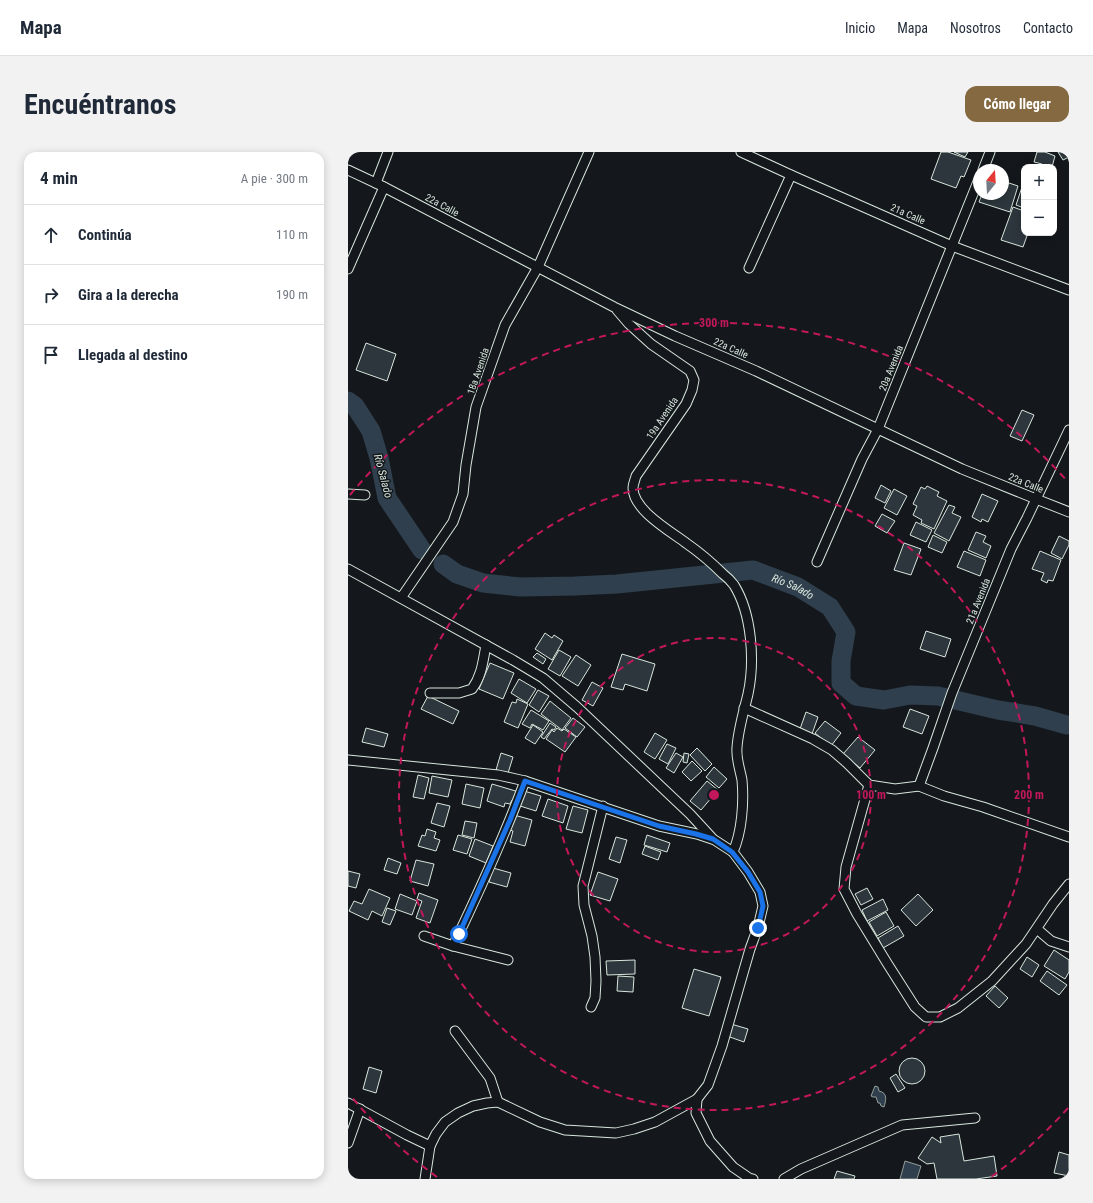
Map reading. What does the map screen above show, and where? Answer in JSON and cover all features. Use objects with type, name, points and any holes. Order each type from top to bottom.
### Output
[{"type":"street","points":[[348,269],[380,185],[388,152]]},
{"type":"street","name":"18a Avenida","points":[[401,598],[452,522],[463,494],[466,465],[476,407],[505,325],[538,267],[589,152]]},
{"type":"street","name":"21a Calle","points":[[741,152],[952,246],[1069,290]]},
{"type":"street","points":[[985,164],[990,152]]},
{"type":"street","name":"22a Calle","points":[[348,170],[380,185],[614,307],[675,336],[756,371],[962,469],[1069,512]]},
{"type":"street","points":[[749,268],[791,175]]},
{"type":"street","name":"20a Avenida","points":[[818,562],[862,459],[878,429],[973,194]]},
{"type":"street","name":"19a Avenida","points":[[614,307],[629,324],[647,340],[690,371],[694,380],[692,390],[686,404],[636,476],[633,488],[636,500],[646,513],[715,566],[733,584],[744,604],[749,626],[752,662],[748,693],[744,708]]},
{"type":"street","name":"21a Avenida","points":[[919,786],[950,697],[1011,549],[1069,430]]},
{"type":"street","points":[[348,494],[365,495]]},
{"type":"street","points":[[348,569],[543,678],[577,707],[694,818],[713,839],[732,852],[748,872],[760,892],[763,906],[758,928],[750,949],[722,1046],[708,1085],[697,1099],[655,1122],[616,1133],[565,1130],[540,1122],[498,1102],[473,1106],[458,1113],[445,1122],[436,1134],[430,1146],[426,1179]]},
{"type":"street","points":[[430,693],[459,692],[472,689],[479,680],[486,645]]},
{"type":"street","points":[[732,852],[736,844],[743,803],[742,781],[737,748],[744,708],[813,739],[832,750],[869,785],[895,789],[919,786],[944,796],[983,807],[1069,837]]},
{"type":"street","points":[[348,760],[498,775],[525,781],[659,826],[713,839]]},
{"type":"street","points":[[453,946],[502,840],[525,781]]},
{"type":"street","points":[[869,785],[846,867],[844,890],[887,964],[915,1007],[926,1017],[940,1017],[958,1008],[992,981],[1026,944],[1053,904],[1069,884]]},
{"type":"street","points":[[591,1007],[595,998],[595,957],[592,936],[584,905],[584,886],[603,806]]},
{"type":"street","points":[[689,832],[696,828],[694,818]]},
{"type":"street","points":[[1037,929],[1051,942],[1069,947]]},
{"type":"street","points":[[424,936],[453,946],[508,960]]},
{"type":"street","points":[[455,1031],[490,1078],[498,1102]]},
{"type":"street","points":[[697,1099],[696,1113],[710,1141],[733,1167],[748,1178],[754,1179]]},
{"type":"street","points":[[348,1103],[430,1146]]},
{"type":"street","points":[[348,1144],[360,1109]]},
{"type":"street","points":[[784,1179],[801,1169],[902,1125],[975,1118]]},
{"type":"water","points":[[875,1086],[878,1087],[879,1091],[885,1095],[886,1099],[884,1107],[878,1103],[876,1097],[871,1096]]},
{"type":"water","points":[[905,1161],[921,1166],[917,1179],[900,1179]]},
{"type":"building","points":[[941,152],[948,152],[971,160],[964,177],[961,176],[956,188],[931,179]]},
{"type":"building","points":[[954,152],[968,152],[965,157]]},
{"type":"building","points":[[1037,152],[1045,152],[1055,156],[1053,164],[1034,162]]},
{"type":"building","points":[[1058,152],[1069,152],[1069,157],[1063,160]]},
{"type":"building","points":[[1009,183],[1018,186],[1010,212],[979,202],[980,200],[1009,200]]},
{"type":"building","points":[[1021,190],[1021,207],[1016,205]]},
{"type":"building","points":[[1013,207],[1021,210],[1021,236],[1027,236],[1023,247],[1001,240]]},
{"type":"building","points":[[366,343],[396,354],[387,381],[356,370]]},
{"type":"building","points":[[1022,410],[1034,415],[1022,441],[1010,436]]},
{"type":"building","points":[[881,485],[891,491],[885,503],[875,498]]},
{"type":"building","points":[[927,486],[939,492],[937,496],[947,501],[934,529],[921,523],[922,520],[913,515],[917,506],[913,504],[921,487],[925,489]]},
{"type":"building","points":[[894,489],[907,496],[897,515],[884,508]]},
{"type":"building","points":[[982,494],[998,501],[988,522],[982,519],[981,522],[972,517]]},
{"type":"building","points":[[949,505],[955,507],[952,513],[961,517],[949,541],[934,533]]},
{"type":"building","points":[[882,514],[895,521],[887,533],[875,526]]},
{"type":"building","points":[[916,522],[932,530],[926,542],[910,535]]},
{"type":"building","points":[[976,532],[986,536],[983,542],[991,546],[986,558],[968,550]]},
{"type":"building","points":[[933,535],[947,542],[942,553],[928,547]]},
{"type":"building","points":[[1059,536],[1069,541],[1069,545],[1062,559],[1051,553]]},
{"type":"building","points":[[904,543],[921,549],[911,575],[894,570]]},
{"type":"building","points":[[964,551],[986,560],[980,576],[957,567]]},
{"type":"building","points":[[1040,551],[1061,560],[1053,581],[1048,580],[1047,583],[1041,580],[1044,573],[1032,569]]},
{"type":"building","points":[[926,631],[951,639],[945,657],[920,649]]},
{"type":"building","points":[[545,633],[552,638],[554,635],[563,641],[552,660],[535,649]]},
{"type":"building","points":[[559,650],[571,657],[560,676],[548,669]]},
{"type":"building","points":[[537,653],[546,659],[543,664],[533,657]]},
{"type":"building","points":[[622,654],[655,664],[647,691],[625,684],[623,690],[611,687]]},
{"type":"building","points":[[576,655],[591,665],[578,686],[562,676]]},
{"type":"building","points":[[490,663],[514,673],[503,699],[479,689]]},
{"type":"building","points":[[519,679],[536,689],[527,703],[511,693]]},
{"type":"building","points":[[592,682],[603,688],[593,706],[582,700]]},
{"type":"building","points":[[538,690],[549,696],[539,712],[529,705]]},
{"type":"building","points":[[428,696],[459,711],[453,724],[421,709]]},
{"type":"building","points":[[517,699],[528,704],[518,728],[504,722],[512,702],[516,703]]},
{"type":"building","points":[[550,701],[571,718],[562,730],[541,714]]},
{"type":"building","points":[[910,709],[929,716],[922,734],[903,727]]},
{"type":"building","points":[[531,710],[549,721],[543,730],[532,724],[530,728],[522,724]]},
{"type":"building","points":[[806,712],[818,717],[812,734],[800,729]]},
{"type":"building","points":[[573,718],[585,727],[577,737],[565,728]]},
{"type":"building","points":[[825,721],[841,733],[831,746],[815,733]]},
{"type":"building","points":[[550,723],[556,727],[554,730],[552,729],[544,739],[541,737]]},
{"type":"building","points":[[533,725],[543,732],[535,744],[525,738]]},
{"type":"building","points":[[366,728],[388,734],[384,747],[362,742]]},
{"type":"building","points":[[557,728],[562,731],[564,729],[576,737],[565,752],[546,739],[552,730],[554,732]]},
{"type":"building","points":[[655,733],[667,740],[655,759],[644,752]]},
{"type":"building","points":[[858,737],[875,750],[860,768],[843,754]]},
{"type":"building","points":[[667,744],[676,748],[668,764],[659,759]]},
{"type":"building","points":[[697,748],[712,764],[705,771],[690,755]]},
{"type":"building","points":[[501,753],[513,757],[508,773],[496,770]]},
{"type":"building","points":[[676,753],[683,757],[674,773],[666,768]]},
{"type":"building","points":[[684,753],[689,754],[687,763],[683,762]]},
{"type":"building","points":[[692,761],[702,771],[691,781],[682,772]]},
{"type":"building","points":[[714,767],[727,779],[719,788],[706,777]]},
{"type":"building","points":[[418,775],[429,778],[424,799],[413,797]]},
{"type":"building","points":[[432,776],[452,780],[448,797],[429,793]]},
{"type":"building","points":[[707,781],[718,790],[701,810],[690,801]]},
{"type":"building","points":[[466,784],[484,788],[480,808],[462,804]]},
{"type":"building","points":[[492,784],[519,792],[516,801],[512,800],[510,804],[505,803],[504,807],[487,801]]},
{"type":"building","points":[[524,791],[541,796],[536,811],[520,806]]},
{"type":"building","points":[[548,799],[568,806],[563,823],[542,816]]},
{"type":"building","points":[[437,803],[450,806],[444,827],[431,823]]},
{"type":"building","points":[[573,806],[588,810],[582,833],[566,829]]},
{"type":"building","points":[[514,815],[532,820],[525,846],[510,842],[513,831],[510,830]]},
{"type":"building","points":[[465,821],[477,823],[474,838],[462,835]]},
{"type":"building","points":[[427,829],[436,832],[434,838],[440,840],[436,851],[418,846],[422,835],[425,836]]},
{"type":"building","points":[[458,835],[472,839],[467,854],[453,850]]},
{"type":"building","points":[[647,835],[670,843],[667,852],[644,845]]},
{"type":"building","points":[[616,837],[627,840],[620,863],[609,859]]},
{"type":"building","points":[[475,839],[493,846],[486,863],[469,856]]},
{"type":"building","points":[[645,846],[661,852],[658,860],[642,854]]},
{"type":"building","points":[[388,858],[401,863],[397,874],[384,870]]},
{"type":"building","points":[[416,860],[434,864],[428,886],[410,881]]},
{"type":"building","points":[[493,868],[511,873],[507,887],[489,882]]},
{"type":"building","points":[[348,871],[360,874],[356,888],[348,886]]},
{"type":"building","points":[[598,872],[618,879],[610,901],[590,895]]},
{"type":"building","points":[[867,888],[873,899],[861,905],[855,894]]},
{"type":"building","points":[[369,889],[390,898],[382,916],[372,911],[368,920],[349,911],[354,901],[362,904]]},
{"type":"building","points":[[419,893],[438,900],[430,923],[416,918],[422,901],[417,899]]},
{"type":"building","points":[[400,894],[417,901],[412,915],[395,909]]},
{"type":"building","points":[[918,894],[933,910],[916,926],[901,910]]},
{"type":"building","points":[[883,899],[888,910],[867,921],[862,910]]},
{"type":"building","points":[[387,908],[396,911],[390,925],[382,922]]},
{"type":"building","points":[[886,912],[894,926],[877,936],[869,922]]},
{"type":"building","points":[[898,926],[904,936],[883,948],[878,938]]},
{"type":"building","points":[[1054,950],[1069,960],[1069,972],[1065,979],[1044,966]]},
{"type":"building","points":[[1027,957],[1039,965],[1032,977],[1020,969]]},
{"type":"building","points":[[635,960],[635,974],[607,975],[606,961]]},
{"type":"building","points":[[694,969],[721,977],[709,1016],[682,1008]]},
{"type":"building","points":[[1047,971],[1067,985],[1059,995],[1040,981]]},
{"type":"building","points":[[618,976],[634,977],[633,992],[617,991]]},
{"type":"building","points":[[995,986],[1008,998],[999,1008],[986,996]]},
{"type":"building","points":[[731,1024],[748,1029],[744,1042],[727,1036]]},
{"type":"building","points":[[912,1058],[921,1062],[925,1071],[921,1080],[912,1084],[903,1080],[899,1071],[903,1062]]},
{"type":"building","points":[[369,1067],[382,1071],[376,1093],[363,1089]]},
{"type":"building","points":[[896,1074],[905,1088],[898,1092],[890,1078]]},
{"type":"building","points":[[959,1134],[964,1161],[994,1156],[997,1176],[976,1179],[937,1179],[934,1163],[927,1164],[918,1158],[932,1137],[941,1143],[940,1137]]},
{"type":"building","points":[[1059,1152],[1069,1155],[1069,1176],[1054,1173]]},
{"type":"building","points":[[837,1171],[855,1176],[854,1179],[834,1179]]},
{"type":"waterway","name":"Río Salado","points":[[348,401],[355,406],[371,431],[379,458],[387,498],[422,550]]},
{"type":"waterway","name":"Río Salado","points":[[443,564],[457,574],[483,583],[520,587],[617,584],[753,570],[798,587],[830,607],[846,632],[841,661],[841,683],[856,696],[884,700],[910,695],[938,696],[998,710],[1035,716],[1067,725]]},
{"type":"route","points":[[459,934],[490,867],[525,781],[659,826],[713,839],[732,852],[748,872],[760,892],[763,906],[758,928]]}]
